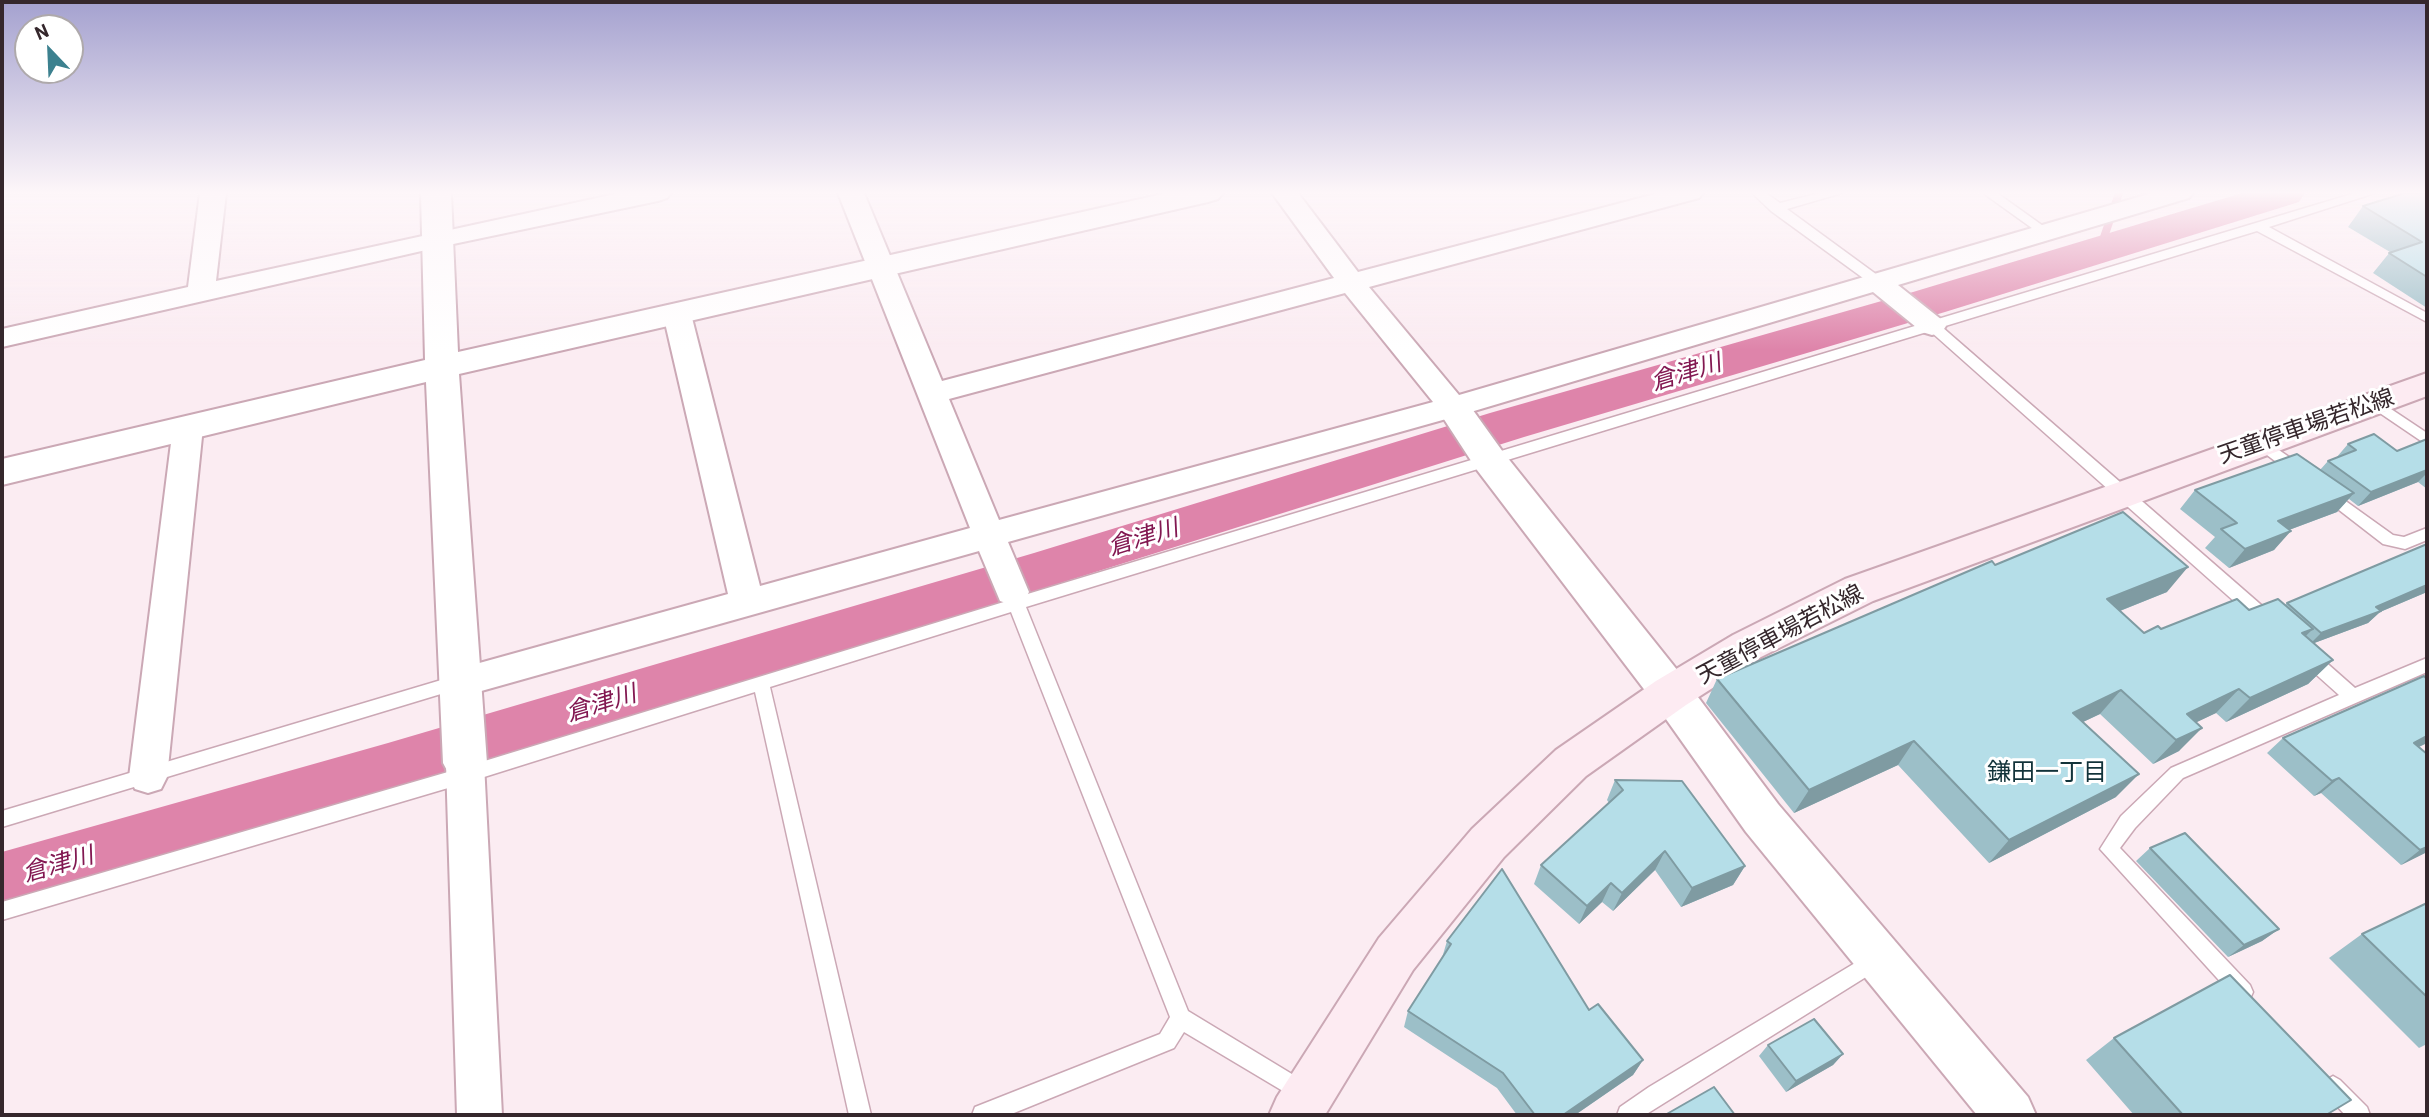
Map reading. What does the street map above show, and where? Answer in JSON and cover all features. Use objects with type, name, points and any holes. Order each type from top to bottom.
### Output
[{"type":"main road","name":"天童停車場若松線","points":[[1302,1105],[1396,954],[1488,843],[1571,763],[1671,693],[1747,646],[1859,590],[2427,383]]},
{"type":"street","points":[[201,292],[207,245]]},
{"type":"street","points":[[2,338],[411,245]]},
{"type":"street","points":[[439,245],[442,367],[461,689],[480,1115]]},
{"type":"street","points":[[872,245],[1014,598]]},
{"type":"street","points":[[2,472],[442,367],[978,245]]},
{"type":"street","points":[[1324,245],[1453,407],[1490,461],[1671,693],[1762,818],[2010,1115]]},
{"type":"street","points":[[930,394],[1491,245]]},
{"type":"street","points":[[461,689],[747,601],[990,540],[1885,287],[2011,245]]},
{"type":"street","points":[[1885,287],[1928,323]]},
{"type":"street","points":[[677,314],[747,601]]},
{"type":"street","points":[[148,777],[188,427]]},
{"type":"lane","points":[[1827,245],[1885,287]]},
{"type":"lane","points":[[2,911],[465,769],[761,683],[1014,598],[1490,461],[1928,323],[2201,245]]},
{"type":"lane","points":[[2293,245],[2427,318]]},
{"type":"lane","points":[[1928,323],[2353,697]]},
{"type":"lane","points":[[2374,402],[2427,440]]},
{"type":"lane","points":[[2260,442],[2389,540],[2405,543],[2427,534]]},
{"type":"lane","points":[[1014,598],[1181,1018],[1302,1105]]},
{"type":"lane","points":[[2257,1007],[2109,849],[2127,822],[2177,773],[2427,665]]},
{"type":"lane","points":[[761,683],[860,1115]]},
{"type":"lane","points":[[2,819],[461,689]]},
{"type":"lane","points":[[1628,1115],[1657,1094],[1878,958]]},
{"type":"lane","points":[[983,1115],[1167,1041],[1181,1018]]},
{"type":"lane","points":[[2322,1076],[2359,1115]]},
{"type":"building","points":[[2413,245],[2427,245],[2427,277],[2389,253]]},
{"type":"building","points":[[2374,434],[2397,451],[2427,439],[2427,470],[2371,492],[2328,461],[2356,450],[2348,444]]},
{"type":"building","points":[[2297,454],[2354,493],[2278,521],[2291,531],[2245,549],[2221,529],[2237,523],[2195,490]]},
{"type":"building","points":[[2123,512],[2188,567],[2107,599],[2144,633],[2237,599],[2249,610],[2278,599],[2313,629],[2302,633],[2333,660],[2250,698],[2239,689],[2187,714],[2202,728],[2176,740],[2121,690],[2073,713],[2139,774],[2009,840],[1914,741],[1809,790],[1717,679],[1992,561],[1995,565]]},
{"type":"building","points":[[2427,544],[2427,585],[2376,607],[2381,611],[2321,633],[2287,603]]},
{"type":"building","points":[[2424,676],[2427,679],[2427,736],[2414,743],[2427,754],[2427,847],[2420,850],[2339,778],[2332,781],[2283,738]]},
{"type":"building","points":[[1615,780],[1682,781],[1745,866],[1692,888],[1665,851],[1622,893],[1611,883],[1587,906],[1541,865],[1623,790]]},
{"type":"building","points":[[2185,833],[2279,929],[2244,945],[2150,848]]},
{"type":"building","points":[[1502,869],[1589,1010],[1598,1004],[1643,1060],[1563,1115],[1535,1115],[1503,1073],[1408,1011],[1451,944],[1447,941]]},
{"type":"building","points":[[2427,903],[2427,997],[2362,934]]},
{"type":"building","points":[[2230,975],[2351,1100],[2326,1115],[2183,1115],[2114,1038]]},
{"type":"building","points":[[1814,1019],[1843,1054],[1796,1081],[1768,1045]]},
{"type":"building","points":[[1714,1087],[1735,1115],[1665,1115]]},
{"type":"waterway","points":[[2100,249],[2101,245]]},
{"type":"waterway","name":"倉津川","points":[[2,881],[388,769],[1034,573],[1507,425],[2115,245]]},
{"type":"district","name":"鎌田一丁目","points":[[2047,772]]}]
